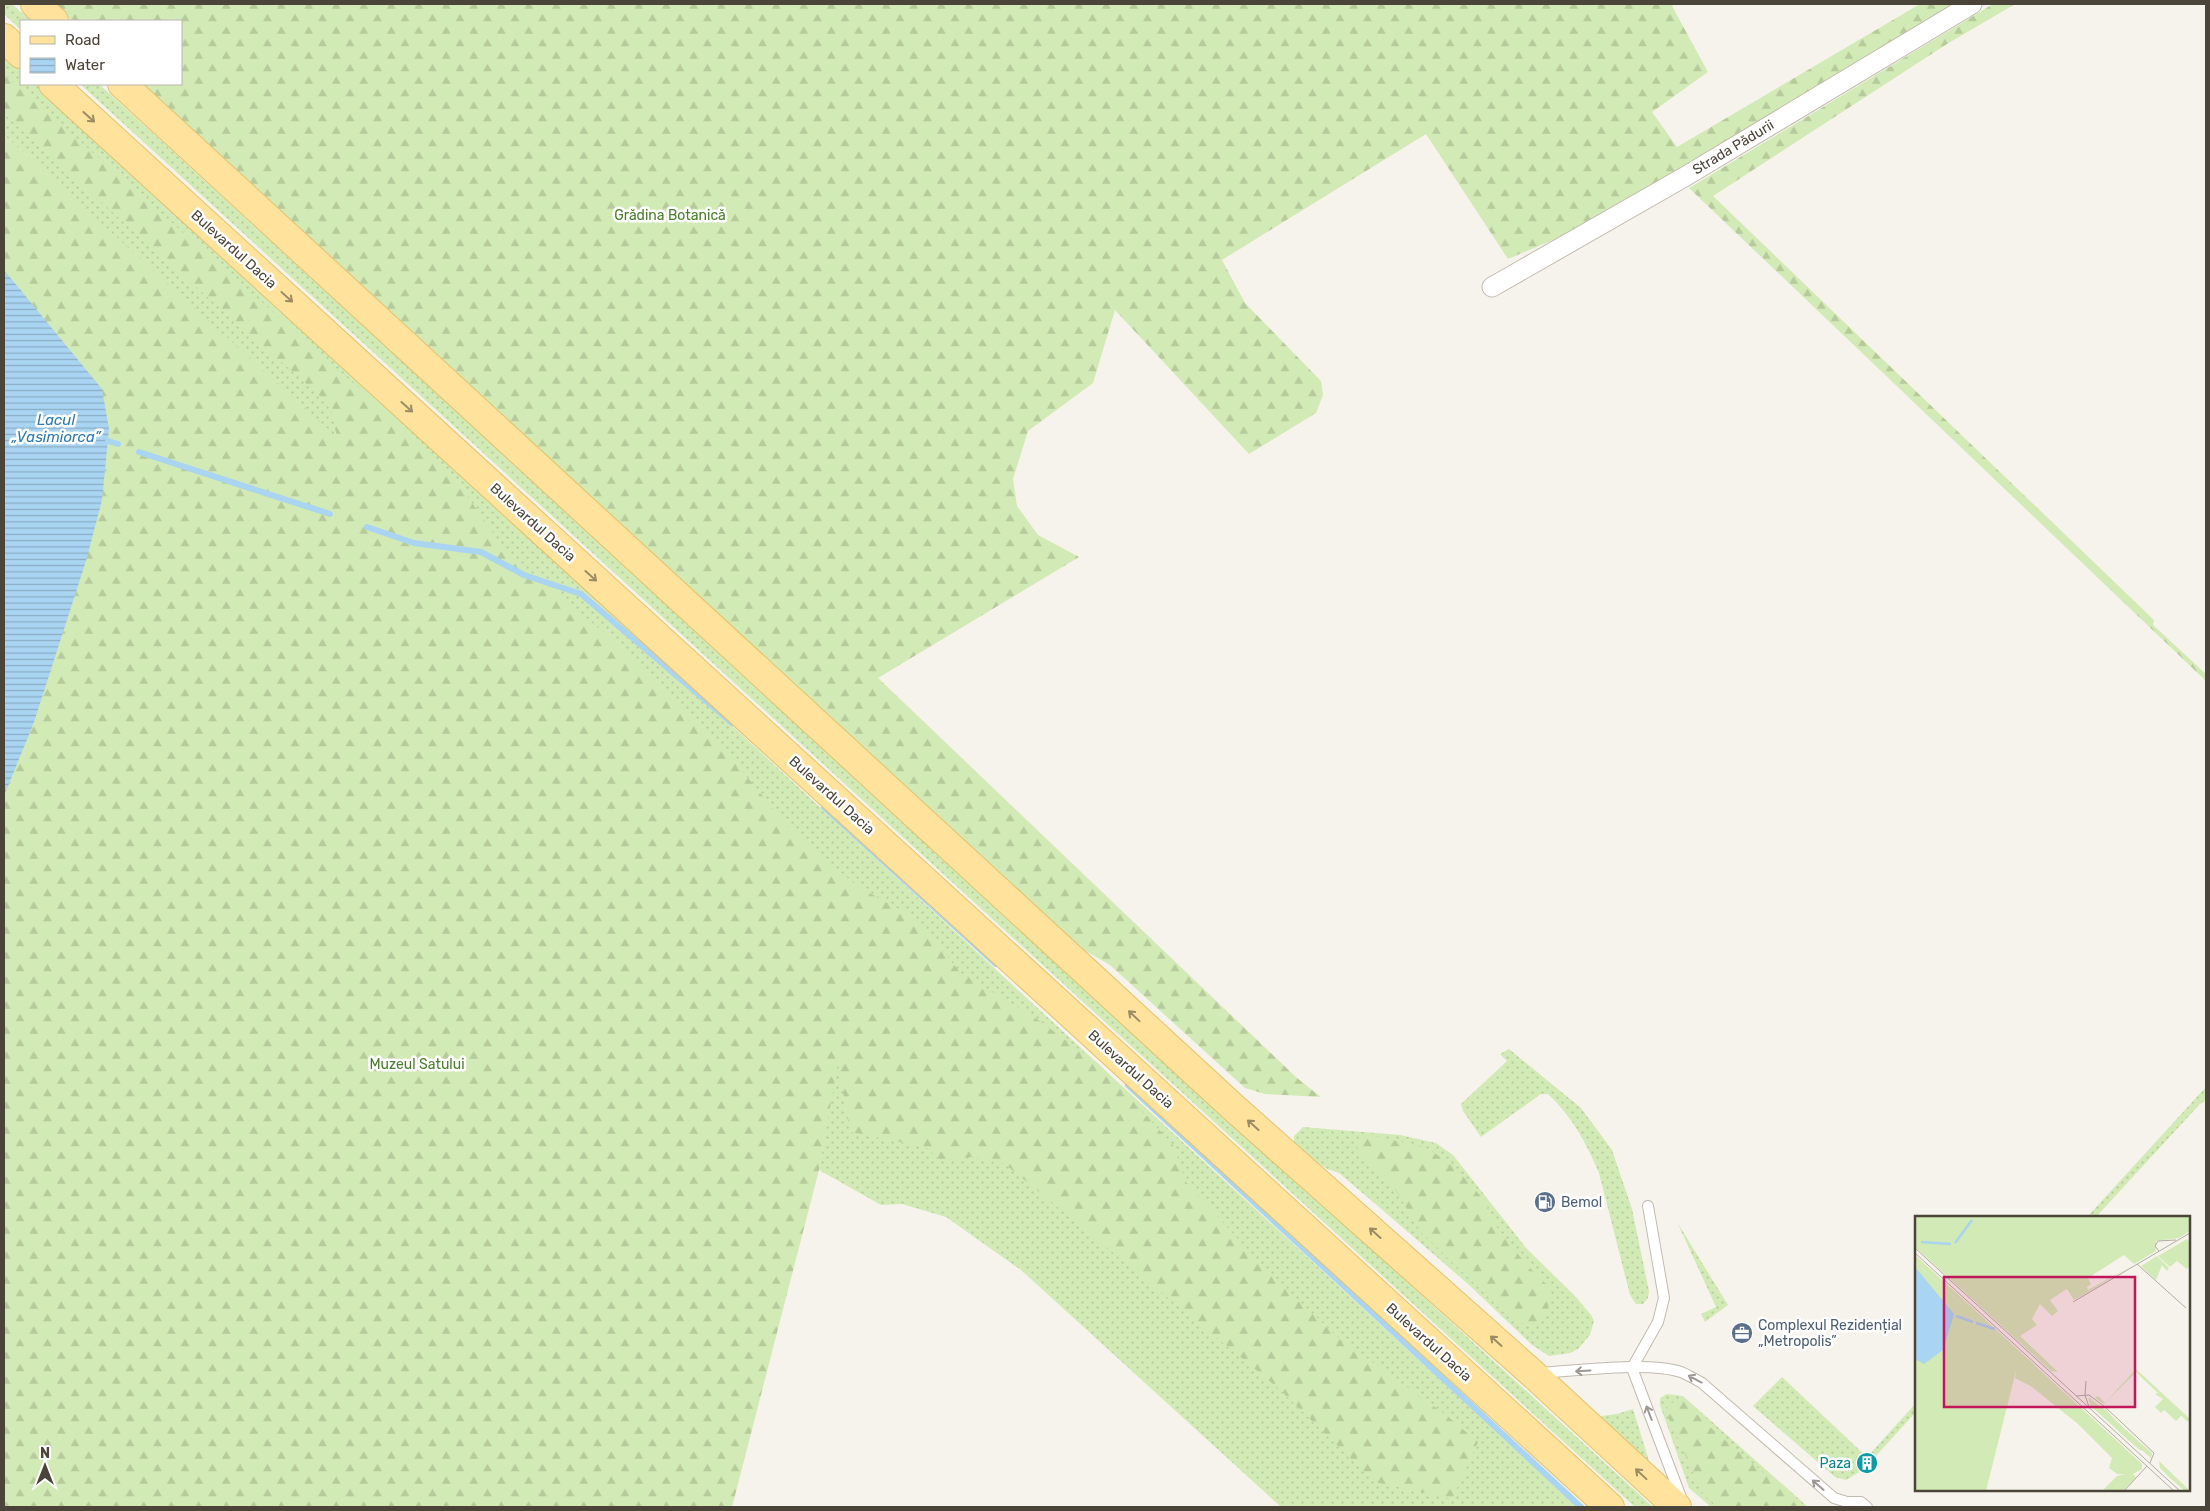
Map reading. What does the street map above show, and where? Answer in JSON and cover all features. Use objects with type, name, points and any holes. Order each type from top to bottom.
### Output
[{"type":"main road","points":[[35,4],[53,20]]},
{"type":"main road","points":[[4,38],[20,53]]},
{"type":"main road","name":"Bulevardul Dacia","points":[[55,85],[1610,1507]]},
{"type":"main road","points":[[123,85],[1234,1108],[1533,1374],[1677,1507]]},
{"type":"street","name":"Strada Pădurii","points":[[1492,287],[1686,176],[1972,4]]},
{"type":"lane","points":[[1632,1368],[1658,1322],[1664,1298],[1648,1206]]},
{"type":"lane","points":[[1632,1368],[1685,1507]]},
{"type":"lane","points":[[1533,1374],[1632,1368],[1655,1368],[1681,1372],[1702,1383],[1834,1498],[1864,1505]]},
{"type":"green space","points":[[4,4],[12,4],[30,20],[20,20],[20,29],[4,14]]},
{"type":"green space","name":"Grădina Botanică","points":[[53,4],[1675,4],[1672,6],[1708,72],[1652,112],[1677,147],[1920,4],[1956,4],[1581,228],[1508,259],[1426,134],[1222,260],[1245,303],[1321,381],[1323,395],[1316,413],[1249,454],[1115,310],[1093,383],[1028,431],[1013,479],[1017,506],[1038,535],[1079,557],[878,678],[1297,1078],[1321,1097],[1265,1094],[1245,1088],[1110,965],[1084,950],[141,85],[182,85],[182,20],[71,20]]},
{"type":"green space","points":[[1993,4],[2015,4],[1947,44],[1713,196],[2154,620],[2153,625],[2206,674],[2206,681],[1689,188]]},
{"type":"green space","points":[[4,53],[20,68],[20,85],[38,85],[1578,1507],[1281,1507],[1021,1270],[946,1217],[902,1204],[881,1205],[819,1170],[863,908],[277,384],[4,135]]},
{"type":"green space","name":"Muzeul Satului","points":[[4,74],[396,421],[461,487],[506,552],[614,641],[717,740],[787,826],[857,886],[915,918],[961,973],[1037,1019],[1100,1065],[1173,1145],[1186,1182],[1269,1273],[1340,1339],[1446,1415],[1478,1442],[1452,1499],[1375,1482],[1277,1387],[1005,1164],[971,1157],[941,1161],[926,1147],[850,1132],[838,1063],[819,1170],[732,1507],[4,1507],[4,135],[337,437],[331,409],[318,394],[163,258],[4,114]]},
{"type":"green space","points":[[81,85],[100,85],[1653,1507],[1635,1507]]},
{"type":"green space","points":[[1509,1049],[1581,1108],[1612,1150],[1632,1209],[1649,1291],[1648,1298],[1643,1304],[1636,1304],[1630,1295],[1599,1173],[1578,1130],[1556,1102],[1548,1094],[1541,1094],[1481,1137],[1463,1111],[1461,1104],[1507,1061],[1500,1054]]},
{"type":"green space","points":[[2206,1087],[2206,1100],[2200,1104],[2097,1216],[2088,1216]]},
{"type":"green space","points":[[1303,1127],[1400,1135],[1436,1143],[1453,1155],[1527,1249],[1575,1296],[1591,1315],[1594,1321],[1590,1335],[1578,1349],[1570,1353],[1549,1356],[1532,1345],[1468,1284],[1379,1207],[1339,1173],[1327,1169],[1315,1161],[1294,1142],[1294,1136]]},
{"type":"green space","points":[[1364,1134],[1425,1147],[1453,1165],[1485,1201],[1496,1226],[1525,1263],[1549,1287],[1549,1305],[1542,1318],[1528,1324],[1512,1320],[1420,1231],[1395,1189],[1361,1156],[1356,1144]]},
{"type":"green space","points":[[1677,1222],[1728,1305],[1705,1322],[1701,1314],[1716,1307]]},
{"type":"green space","points":[[1782,1377],[1867,1457],[1915,1404],[1915,1413],[1864,1469],[1846,1480],[1835,1477],[1753,1406]]},
{"type":"green space","points":[[1667,1394],[1683,1396],[1808,1507],[1711,1507],[1689,1488],[1660,1405],[1660,1398]]},
{"type":"green space","points":[[1682,1400],[1710,1427],[1803,1507],[1718,1507],[1703,1494],[1668,1417],[1667,1404]]},
{"type":"green space","points":[[1633,1409],[1649,1466],[1594,1417],[1617,1414]]},
{"type":"water","name":"Lacul „Vasimiorca”","points":[[4,270],[102,389],[109,429],[102,500],[86,561],[34,722],[4,796]]},
{"type":"waterway","points":[[108,441],[118,444]]},
{"type":"waterway","points":[[139,452],[330,514]]},
{"type":"waterway","points":[[367,527],[414,543],[481,552],[524,575],[581,594],[732,723]]},
{"type":"waterway","points":[[824,807],[996,964]]},
{"type":"waterway","points":[[1128,1085],[1581,1507]]},
{"type":"place","name":"Bemol","points":[[1545,1202]]},
{"type":"place","name":"Complexul Rezidențial „Metropolis”","points":[[1742,1333]]},
{"type":"place","name":"Paza","points":[[1867,1463]]}]
